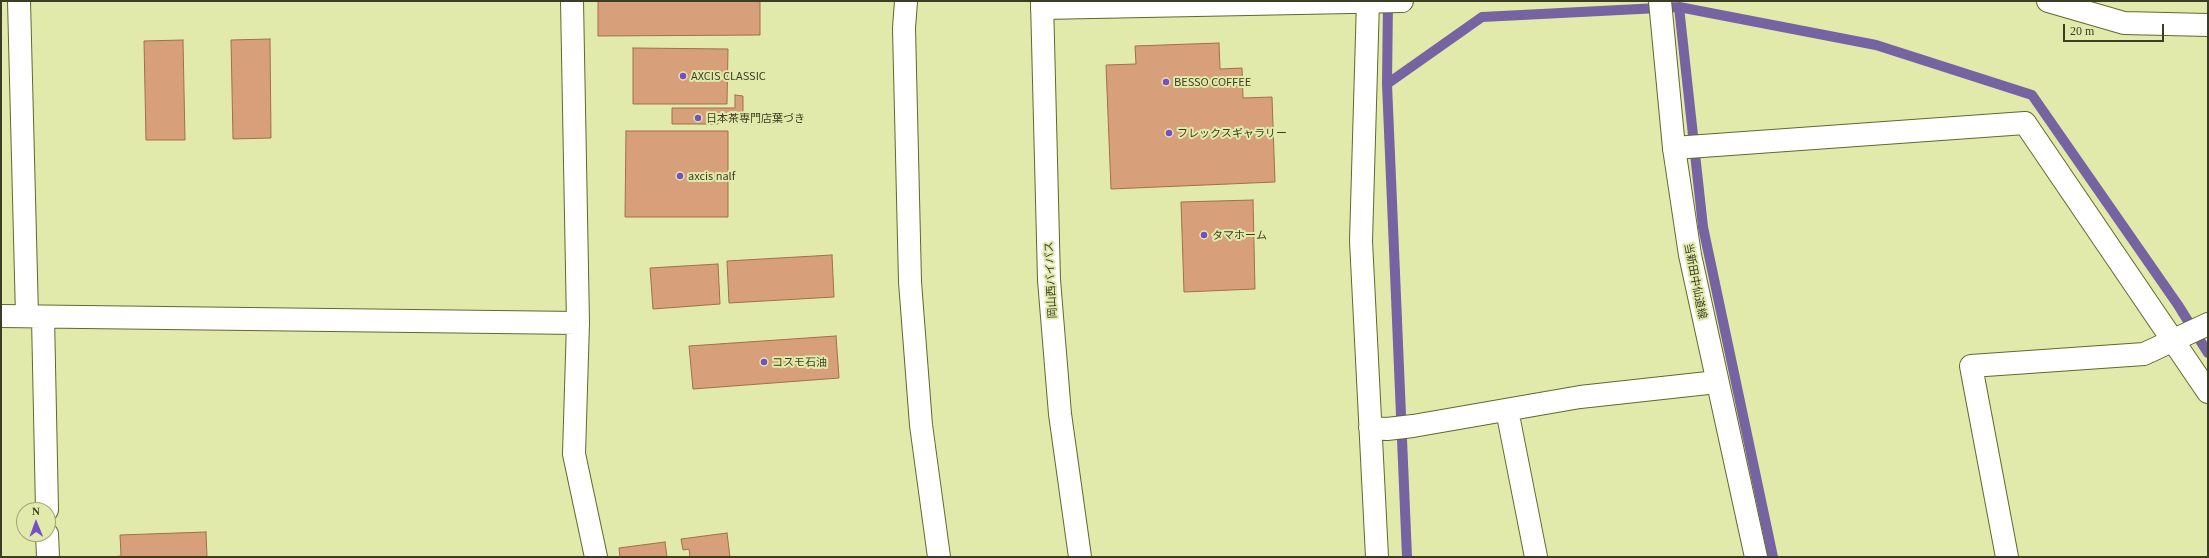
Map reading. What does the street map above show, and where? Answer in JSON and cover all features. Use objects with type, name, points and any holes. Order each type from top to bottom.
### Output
[{"type":"main road","points":[[19,1],[35,316],[47,502]]},
{"type":"main road","points":[[572,1],[578,323],[574,454],[596,557]]},
{"type":"main road","points":[[906,1],[904,28],[910,282],[921,425],[939,557]]},
{"type":"main road","points":[[2048,1],[2124,24],[2208,25]]},
{"type":"main road","points":[[1042,4],[1384,2],[1360,241],[1379,429],[1377,557]]},
{"type":"main road","name":"岡山西バイパス","points":[[1042,4],[1049,280],[1060,414],[1080,557]]},
{"type":"main road","name":"当新田中仙道線","points":[[1660,10],[1688,147],[1690,255],[1756,557]]},
{"type":"main road","points":[[1688,147],[2025,123],[2179,338],[2208,392]]},
{"type":"main road","points":[[1,316],[578,323]]},
{"type":"main road","points":[[2007,557],[1971,366],[2144,354],[2206,325]]},
{"type":"main road","points":[[1379,429],[1413,426],[1580,397],[1717,382]]},
{"type":"main road","points":[[1507,410],[1536,557]]},
{"type":"main road","points":[[48,542],[48,557]]},
{"type":"building","points":[[598,1],[760,1],[760,35],[598,36]]},
{"type":"building","points":[[270,39],[271,138],[233,139],[231,40]]},
{"type":"building","points":[[183,40],[185,140],[146,140],[144,41]]},
{"type":"building","points":[[1219,43],[1220,69],[1242,68],[1243,98],[1272,97],[1275,182],[1111,189],[1106,65],[1136,64],[1135,46]]},
{"type":"building","points":[[633,48],[728,49],[727,104],[633,104]]},
{"type":"building","points":[[735,95],[743,96],[743,116],[718,116],[718,124],[672,124],[672,108],[735,108]]},
{"type":"building","points":[[626,131],[728,131],[728,217],[625,217]]},
{"type":"building","points":[[1253,200],[1255,289],[1184,292],[1181,202]]},
{"type":"building","points":[[832,255],[834,297],[729,303],[727,261]]},
{"type":"building","points":[[718,264],[720,304],[653,309],[650,268]]},
{"type":"building","points":[[836,336],[839,378],[693,389],[689,346]]},
{"type":"building","points":[[206,532],[207,557],[112,557],[121,556],[120,535]]},
{"type":"building","points":[[727,533],[730,557],[690,557],[689,549],[683,550],[681,539]]},
{"type":"building","points":[[665,542],[667,557],[620,557],[619,548]]},
{"type":"waterway","points":[[1388,1],[1387,84],[1407,557]]},
{"type":"waterway","points":[[1679,7],[1703,227],[1773,557]]},
{"type":"waterway","points":[[1387,84],[1482,17],[1679,7],[1876,45],[2032,95],[2178,305],[2208,353]]},
{"type":"place","name":"AXCIS CLASSIC","points":[[683,76]]},
{"type":"place","name":"BESSO COFFEE","points":[[1166,82]]},
{"type":"place","name":"日本茶専門店葉づき","points":[[698,118]]},
{"type":"place","name":"フレックスギャラリー","points":[[1169,133]]},
{"type":"place","name":"axcis nalf","points":[[680,176]]},
{"type":"place","name":"タマホーム","points":[[1204,235]]},
{"type":"place","name":"コスモ石油","points":[[764,362]]}]
